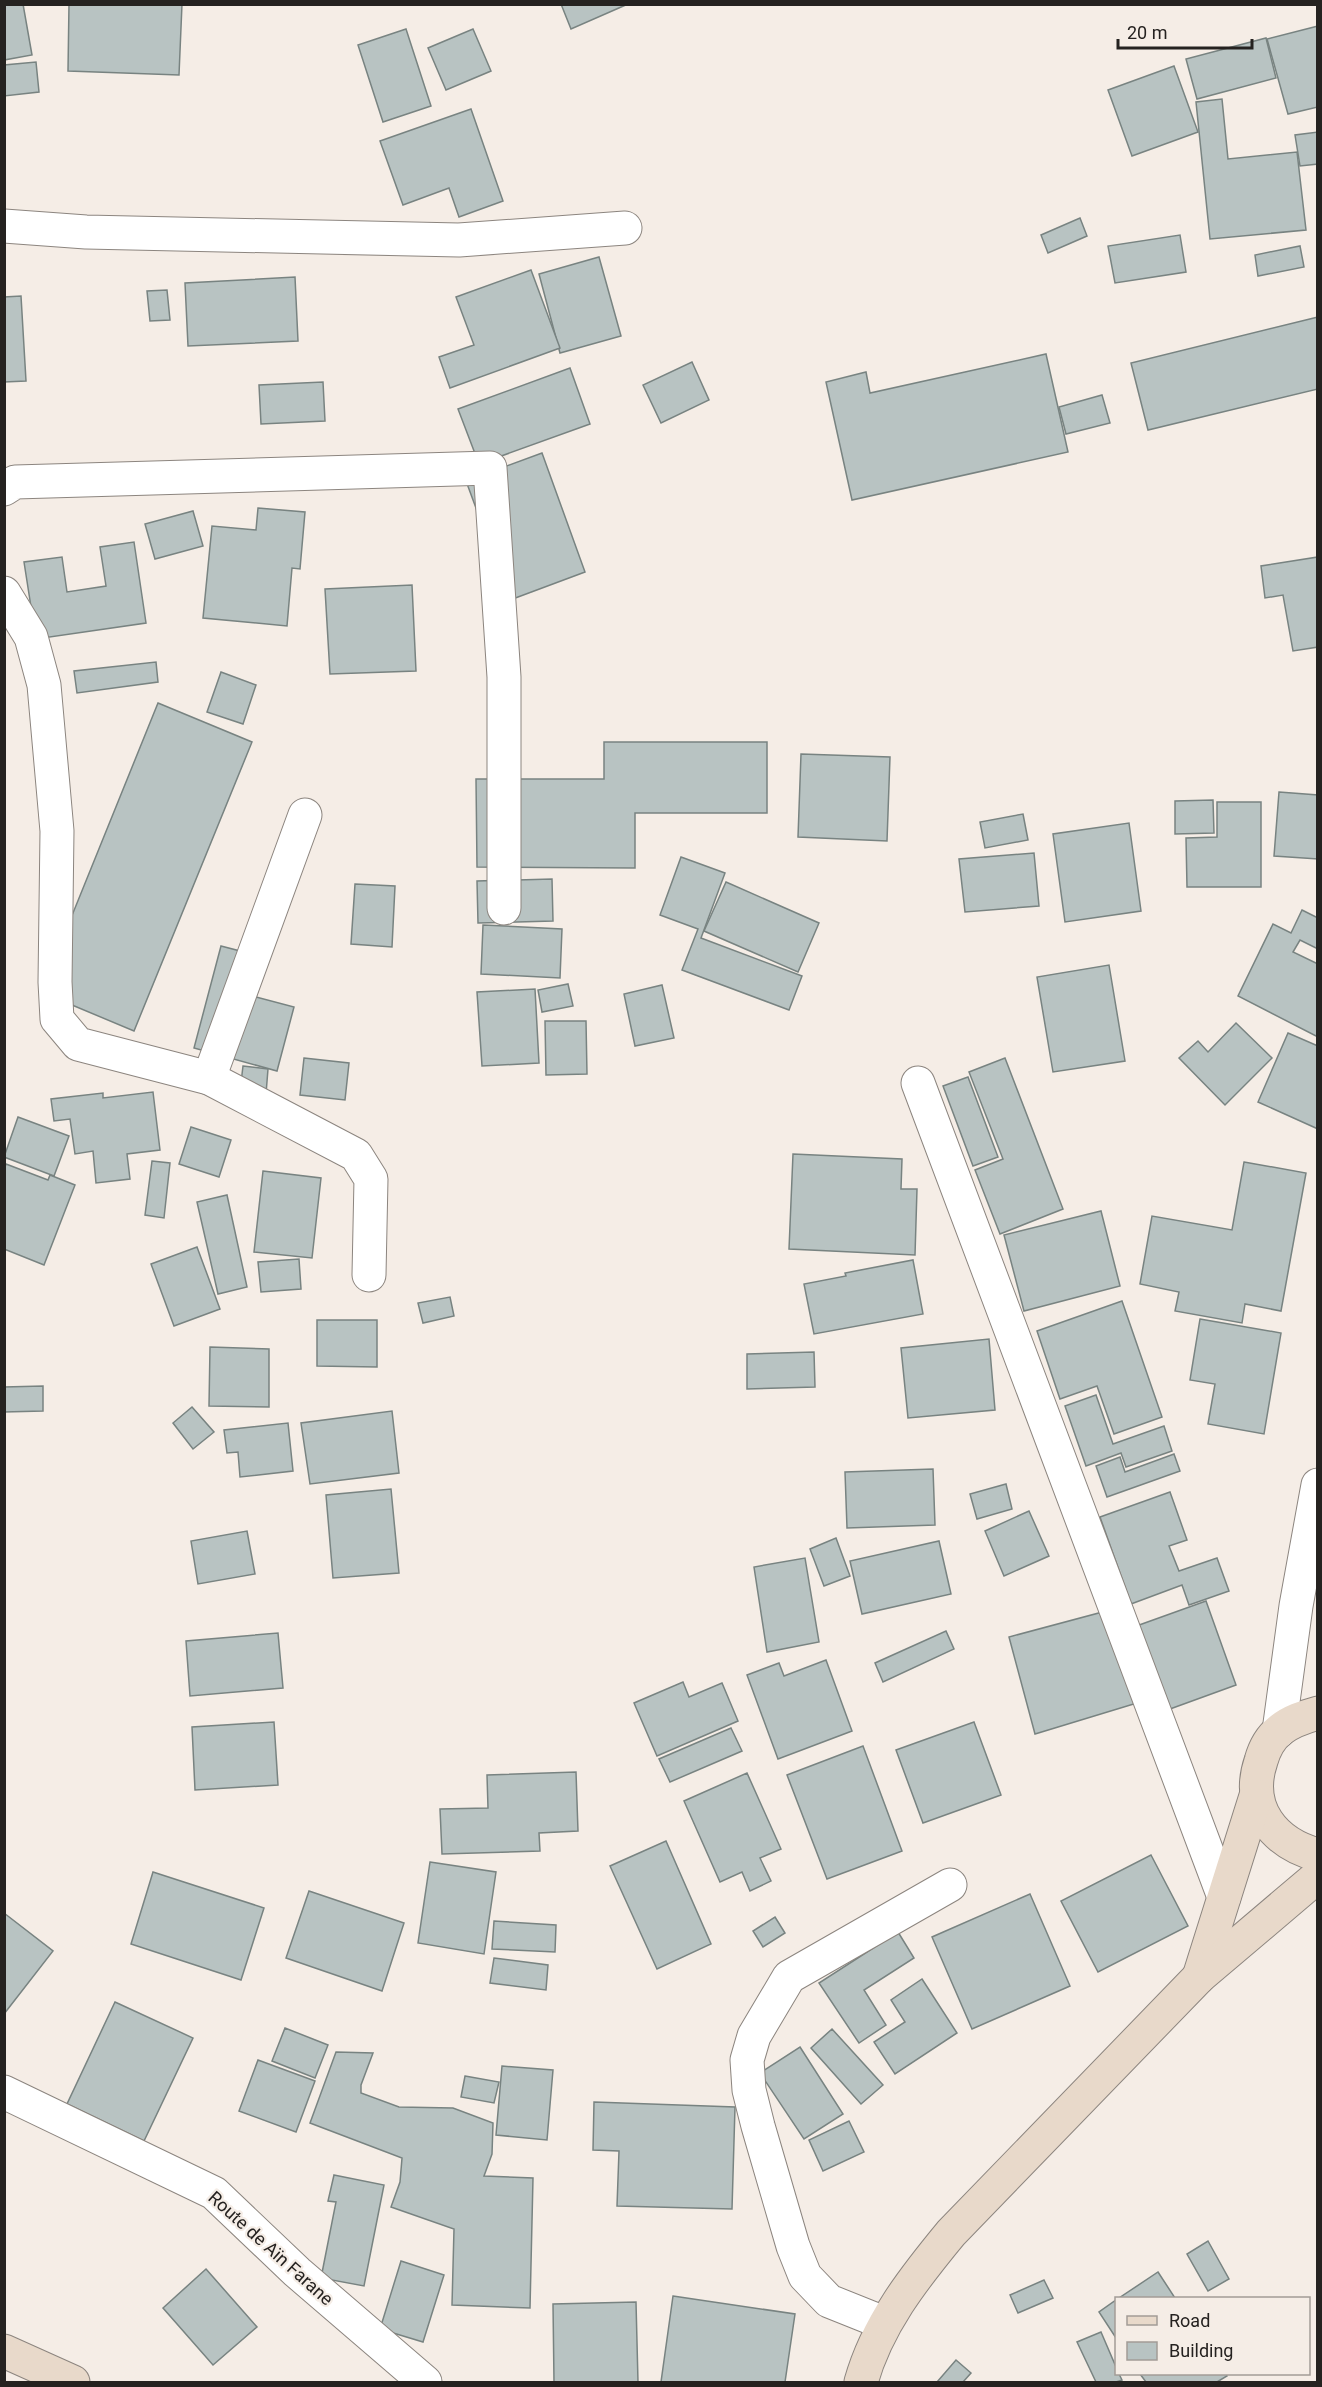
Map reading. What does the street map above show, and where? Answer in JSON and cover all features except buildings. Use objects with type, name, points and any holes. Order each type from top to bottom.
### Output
[{"type":"street","points":[[4,226],[86,232],[459,240],[625,228]]},
{"type":"street","points":[[4,489],[15,482],[490,468],[504,677],[504,908]]},
{"type":"street","points":[[4,593],[31,637],[44,685],[57,831],[55,982],[57,1018],[78,1044],[209,1078],[356,1155],[371,1179],[369,1275]]},
{"type":"street","points":[[209,1078],[305,815]]},
{"type":"street","points":[[918,1083],[1224,1897]]},
{"type":"street","points":[[1279,1731],[1296,1606],[1317,1485]]},
{"type":"street","points":[[1317,1713],[1299,1718],[1279,1731],[1265,1749],[1257,1772],[1257,1796],[1264,1818],[1279,1837],[1298,1850],[1317,1855]]},
{"type":"street","points":[[1199,1977],[1257,1796]]},
{"type":"street","points":[[861,2382],[884,2323],[917,2274],[951,2233],[1199,1977],[1317,1875]]},
{"type":"street","points":[[884,2323],[829,2301],[805,2276],[793,2246],[758,2126],[749,2090],[747,2060],[754,2036],[789,1977],[950,1885]]},
{"type":"street","name":"Route de Aïn Farane","points":[[4,2092],[214,2193],[297,2272],[425,2382]]},
{"type":"street","points":[[4,2351],[73,2382]]}]
